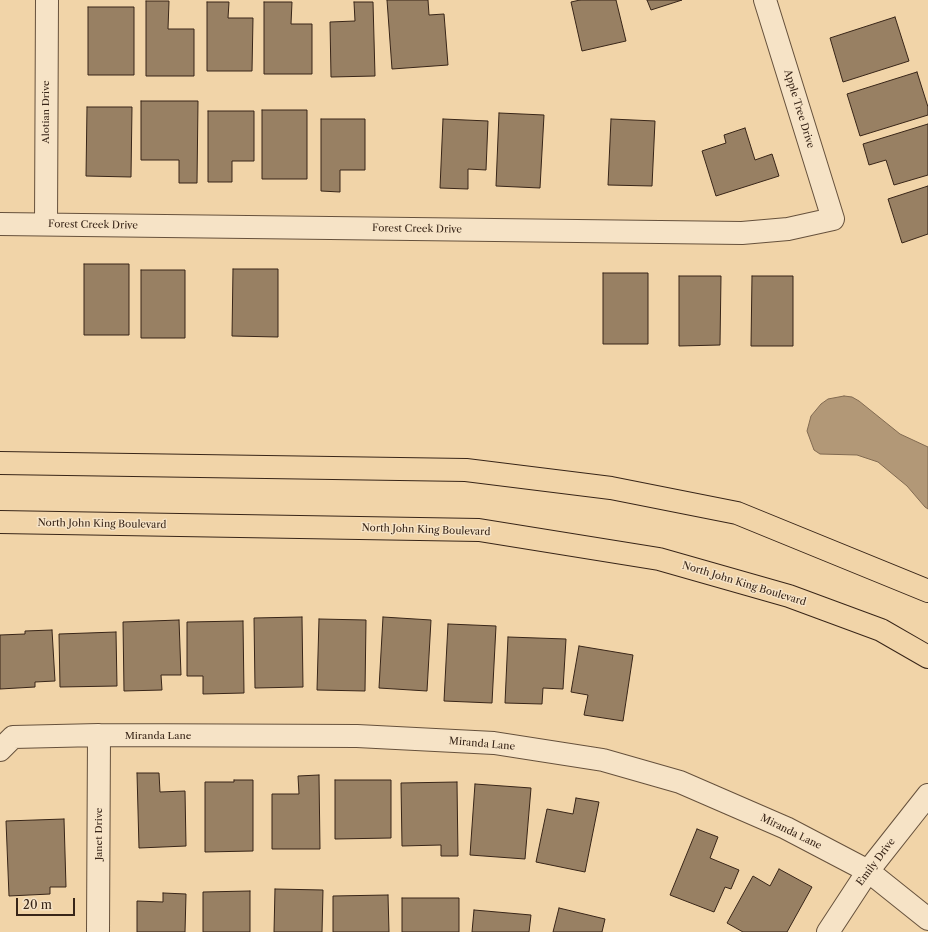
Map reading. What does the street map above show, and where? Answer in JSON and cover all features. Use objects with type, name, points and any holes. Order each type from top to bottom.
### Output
[{"type":"main road","points":[[0,463],[466,470],[611,488],[737,513],[928,591]]},
{"type":"main road","name":"North John King Boulevard","points":[[0,522],[479,530],[659,559],[803,601],[881,630],[928,657]]},
{"type":"street","name":"Alotian Drive","points":[[46,224],[47,0]]},
{"type":"street","name":"Apple Tree Drive","points":[[765,0],[833,219]]},
{"type":"street","name":"Forest Creek Drive","points":[[0,224],[742,233],[788,229],[833,219]]},
{"type":"street","name":"Janet Drive","points":[[98,932],[99,736]]},
{"type":"street","name":"Miranda Lane","points":[[0,750],[13,737],[357,736],[494,744],[603,760],[680,782],[786,828],[868,872],[928,919]]},
{"type":"street","name":"Emily Drive","points":[[828,932],[868,872],[928,795]]},
{"type":"shaded area","points":[[844,396],[852,397],[859,401],[900,434],[928,447],[928,509],[907,486],[878,462],[857,455],[820,454],[814,450],[807,431],[811,416],[821,404],[828,399]]},
{"type":"building","points":[[387,0],[428,0],[429,15],[444,14],[448,65],[392,69]]},
{"type":"building","points":[[580,0],[616,0],[626,41],[582,51],[571,2]]},
{"type":"building","points":[[647,0],[682,0],[651,10]]},
{"type":"building","points":[[146,1],[169,1],[168,29],[194,29],[194,76],[146,76]]},
{"type":"building","points":[[207,2],[229,2],[228,18],[253,18],[252,71],[207,71]]},
{"type":"building","points":[[264,2],[292,2],[291,24],[312,24],[312,74],[264,74]]},
{"type":"building","points":[[354,2],[373,2],[375,76],[331,77],[330,22],[355,21]]},
{"type":"building","points":[[88,7],[134,7],[134,75],[88,75]]},
{"type":"building","points":[[895,17],[909,61],[843,82],[830,38]]},
{"type":"building","points":[[917,72],[928,107],[928,115],[860,136],[847,94]]},
{"type":"building","points":[[141,101],[198,101],[197,183],[179,183],[179,160],[141,160]]},
{"type":"building","points":[[87,107],[132,107],[131,177],[86,176]]},
{"type":"building","points":[[262,110],[307,110],[307,179],[262,179]]},
{"type":"building","points":[[208,111],[254,111],[254,161],[232,161],[232,182],[208,182]]},
{"type":"building","points":[[499,113],[544,115],[540,188],[496,186]]},
{"type":"building","points":[[321,119],[365,119],[365,170],[340,170],[340,192],[321,191]]},
{"type":"building","points":[[443,119],[488,121],[486,170],[468,169],[468,189],[440,188]]},
{"type":"building","points":[[611,119],[655,121],[652,186],[608,185]]},
{"type":"building","points":[[928,124],[928,175],[894,185],[886,160],[869,165],[863,144]]},
{"type":"building","points":[[745,128],[755,160],[772,154],[779,176],[716,196],[702,151],[726,143],[724,135]]},
{"type":"building","points":[[928,186],[928,234],[902,243],[888,199]]},
{"type":"building","points":[[84,264],[129,264],[129,335],[84,335]]},
{"type":"building","points":[[233,269],[278,269],[278,337],[232,336]]},
{"type":"building","points":[[141,270],[185,270],[185,338],[141,338]]},
{"type":"building","points":[[603,273],[648,273],[648,344],[603,344]]},
{"type":"building","points":[[679,276],[721,276],[720,345],[679,346]]},
{"type":"building","points":[[752,276],[793,276],[793,346],[751,346]]},
{"type":"building","points":[[302,617],[303,687],[255,688],[254,618]]},
{"type":"building","points":[[383,617],[431,620],[427,691],[379,688]]},
{"type":"building","points":[[319,619],[366,620],[365,691],[317,690]]},
{"type":"building","points":[[179,620],[181,675],[161,675],[162,690],[124,691],[123,622]]},
{"type":"building","points":[[243,621],[244,693],[203,694],[203,676],[187,676],[187,622]]},
{"type":"building","points":[[448,624],[496,626],[492,703],[444,701]]},
{"type":"building","points":[[52,630],[55,681],[35,682],[35,687],[0,689],[0,635],[25,634],[25,631]]},
{"type":"building","points":[[116,632],[117,686],[60,687],[59,634]]},
{"type":"building","points":[[508,637],[566,639],[563,689],[543,688],[542,704],[505,703]]},
{"type":"building","points":[[579,646],[633,655],[623,721],[584,715],[588,695],[571,692]]},
{"type":"building","points":[[137,773],[159,773],[160,792],[185,791],[186,846],[139,848]]},
{"type":"building","points":[[319,775],[320,849],[272,849],[272,794],[299,794],[298,776]]},
{"type":"building","points":[[234,780],[253,780],[253,851],[205,852],[205,782],[234,782]]},
{"type":"building","points":[[335,780],[391,780],[391,838],[335,839]]},
{"type":"building","points":[[457,782],[458,856],[441,856],[441,845],[402,846],[401,783]]},
{"type":"building","points":[[475,784],[531,788],[525,859],[470,855]]},
{"type":"building","points":[[576,798],[599,802],[585,872],[536,862],[547,809],[573,814]]},
{"type":"building","points":[[64,819],[66,887],[50,887],[50,894],[9,896],[6,821]]},
{"type":"building","points":[[697,829],[718,837],[710,858],[739,870],[731,889],[725,887],[714,912],[670,895]]},
{"type":"building","points":[[779,869],[812,887],[787,932],[743,932],[727,923],[753,876],[770,886]]},
{"type":"building","points":[[275,889],[323,890],[322,932],[274,932]]},
{"type":"building","points":[[250,891],[250,932],[203,932],[203,892]]},
{"type":"building","points":[[163,893],[186,894],[185,932],[137,932],[137,901],[163,902]]},
{"type":"building","points":[[388,895],[389,932],[333,932],[333,896]]},
{"type":"building","points":[[402,898],[459,898],[459,932],[402,932]]},
{"type":"building","points":[[559,908],[605,919],[602,932],[553,932]]},
{"type":"building","points":[[474,910],[531,915],[529,932],[472,932]]}]
